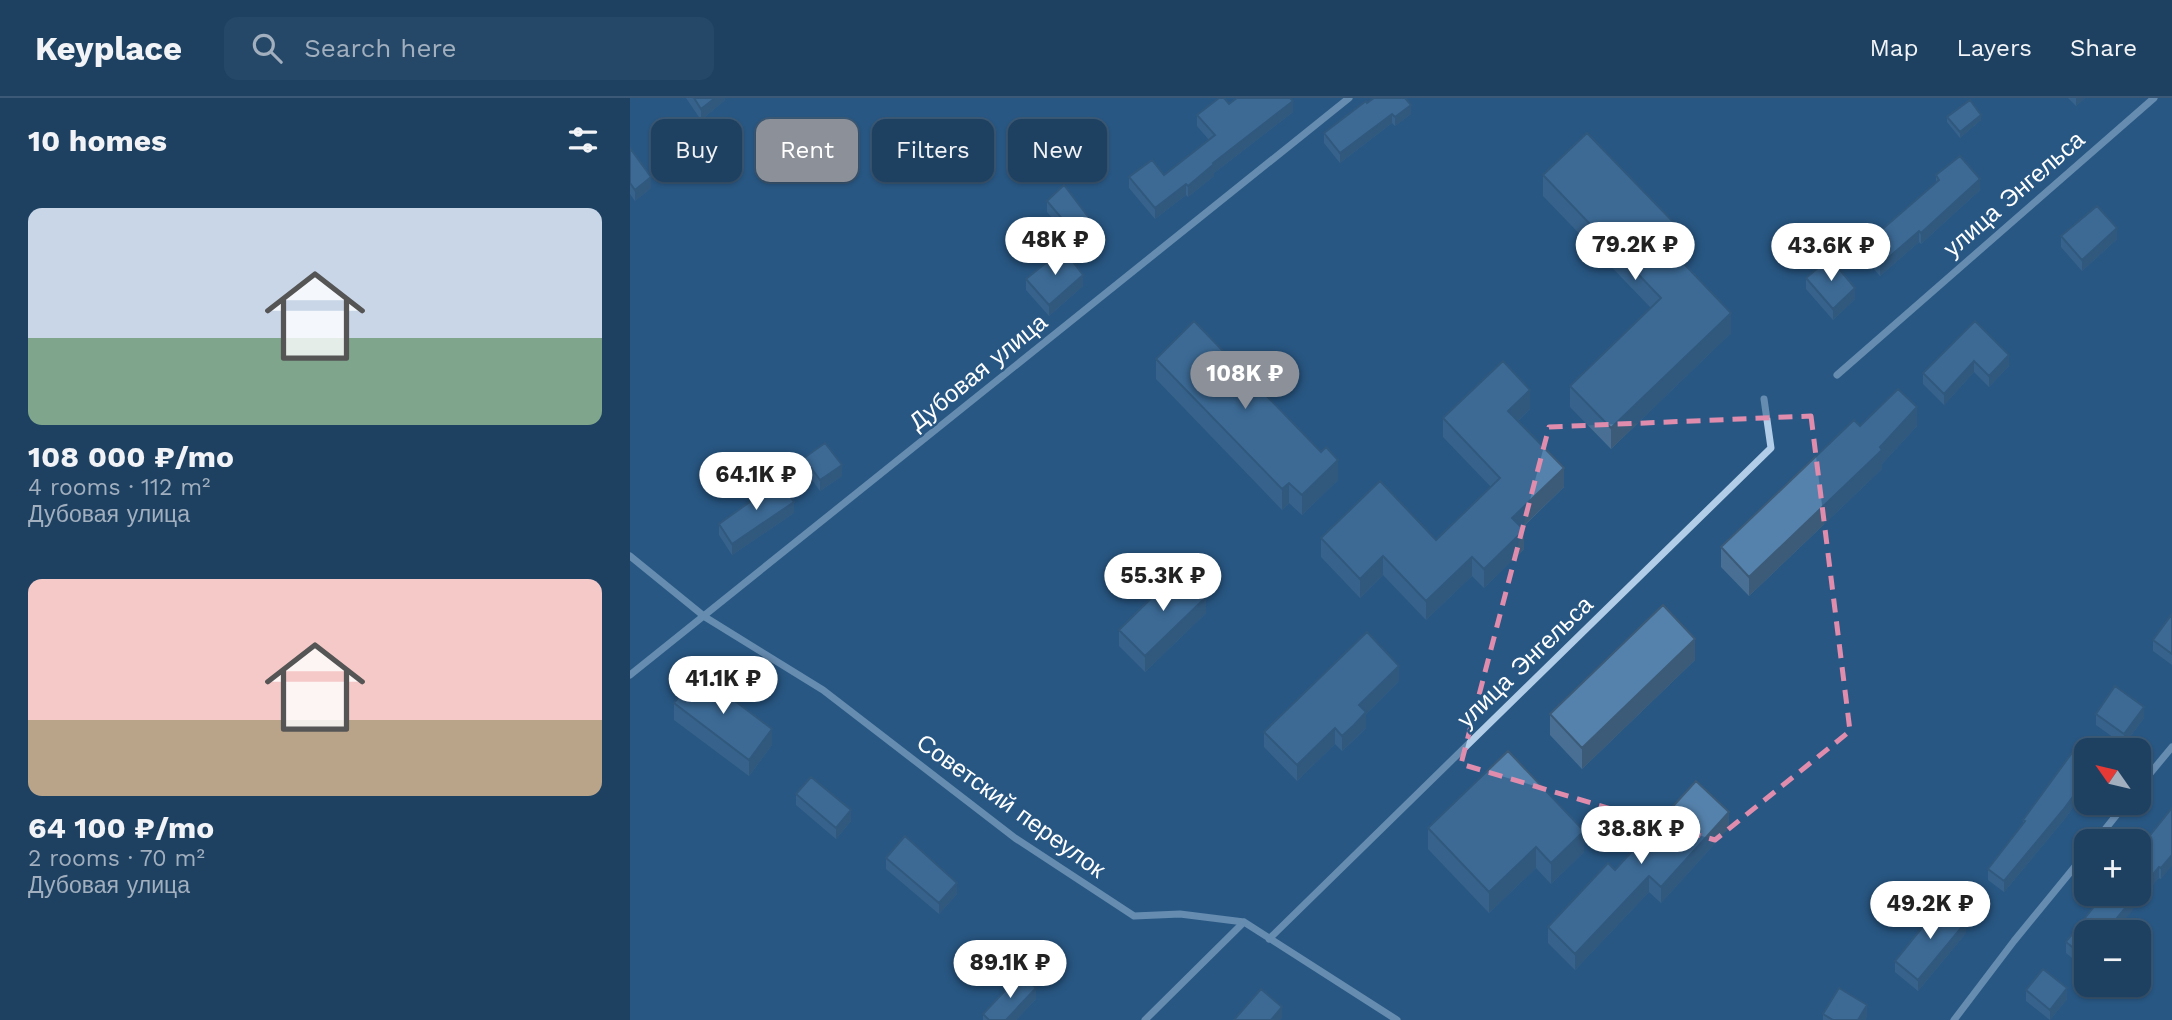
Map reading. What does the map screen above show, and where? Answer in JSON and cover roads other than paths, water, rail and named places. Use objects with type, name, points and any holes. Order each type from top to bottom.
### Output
[{"type":"street","name":"Дубовая улица","points":[[630,675],[1349,98]]},
{"type":"street","name":"улица Энгельса","points":[[1837,375],[2154,98]]},
{"type":"street","name":"улица Энгельса","points":[[1269,939],[1771,448],[1764,399]]},
{"type":"street","name":"Советский переулок","points":[[630,555],[705,617],[822,690],[1016,838],[1134,916],[1180,914],[1244,922],[1397,1020]]},
{"type":"street","points":[[2151,772],[2172,747]]},
{"type":"street","points":[[1954,1020],[2074,868]]},
{"type":"street","points":[[1145,1020],[1244,922]]}]
